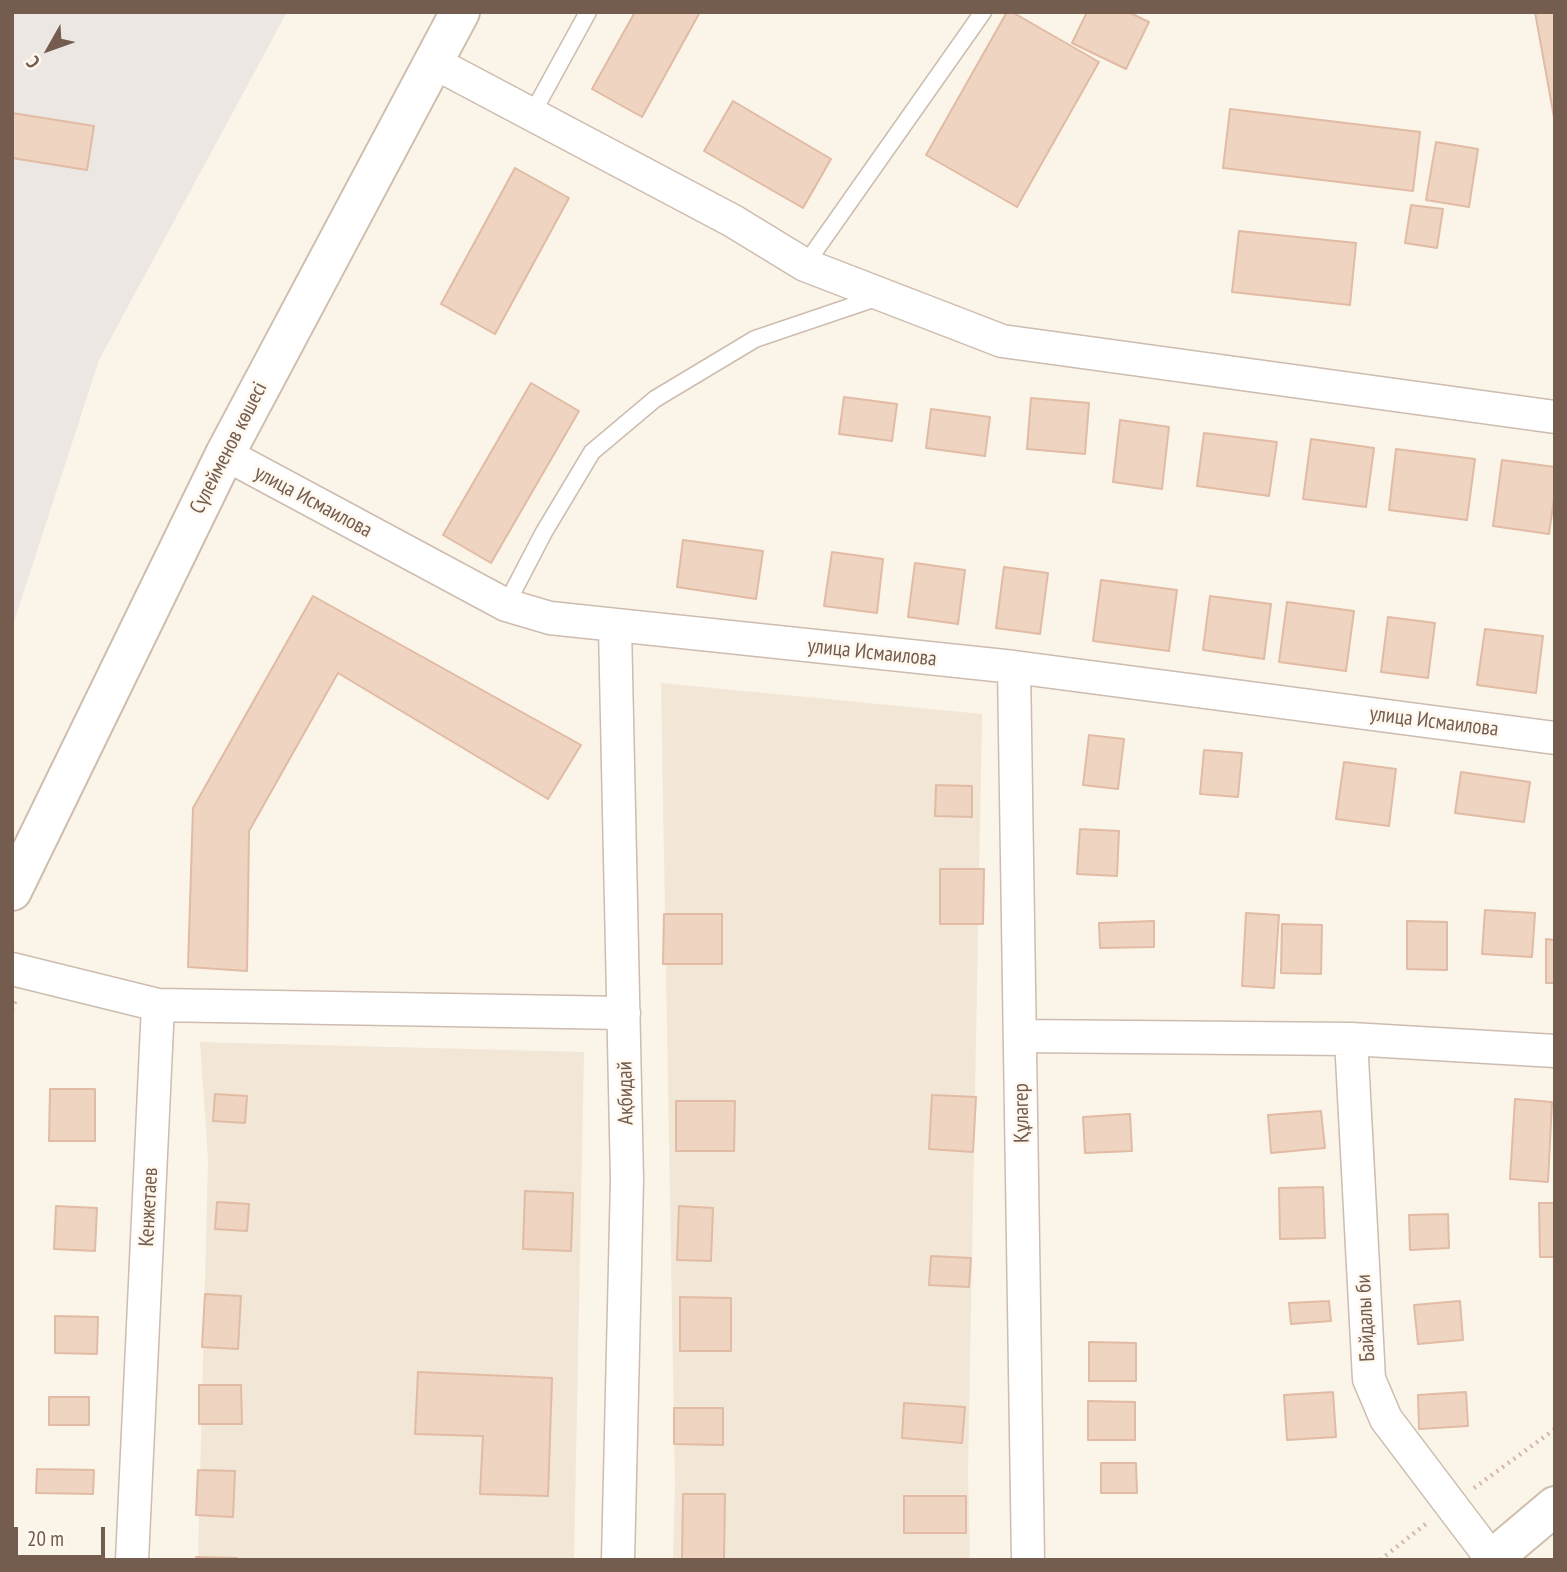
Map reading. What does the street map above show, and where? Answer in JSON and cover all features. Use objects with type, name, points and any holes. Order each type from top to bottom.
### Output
[{"type":"street","name":"Сүлейменов көшесі","points":[[12,891],[225,454],[460,12]]},
{"type":"street","points":[[433,62],[733,221],[805,265],[1002,341],[1555,417]]},
{"type":"street","name":"улица Исмаилова","points":[[225,454],[506,605],[550,618],[1014,667],[1555,738]]},
{"type":"street","name":"Ақбидай","points":[[615,626],[627,1180],[618,1560]]},
{"type":"street","name":"Құлагер","points":[[1014,667],[1028,1560]]},
{"type":"street","points":[[12,969],[158,1005],[624,1013]]},
{"type":"street","name":"Кенжетаев","points":[[132,1560],[158,1005]]},
{"type":"street","points":[[1021,1036],[1351,1039],[1555,1051]]},
{"type":"street","name":"Байдалы би","points":[[1351,1039],[1369,1379],[1386,1419],[1491,1560]]},
{"type":"street","points":[[1491,1560],[1555,1506]]},
{"type":"lane","points":[[532,114],[588,12]]},
{"type":"lane","points":[[805,265],[983,12]]},
{"type":"lane","points":[[506,605],[544,532],[592,452],[655,399],[754,339],[883,295]]},
{"type":"shaded area","points":[[12,12],[287,12],[99,360],[12,628]]},
{"type":"shaded area","points":[[661,683],[982,714],[968,1470],[970,1560],[673,1560],[675,1485]]},
{"type":"shaded area","points":[[200,1042],[584,1052],[574,1560],[198,1560],[208,1159]]},
{"type":"building","points":[[635,12],[700,12],[642,117],[592,89]]},
{"type":"building","points":[[1007,12],[1012,12],[1099,62],[1017,207],[926,155]]},
{"type":"building","points":[[1087,12],[1128,12],[1149,22],[1126,69],[1072,43]]},
{"type":"building","points":[[1535,12],[1555,12],[1555,123]]},
{"type":"building","points":[[733,101],[831,159],[803,208],[704,151]]},
{"type":"building","points":[[1230,109],[1420,132],[1413,191],[1223,168]]},
{"type":"building","points":[[12,113],[94,126],[87,170],[12,158]]},
{"type":"building","points":[[1436,142],[1478,149],[1469,207],[1426,200]]},
{"type":"building","points":[[515,168],[569,198],[495,334],[441,304]]},
{"type":"building","points":[[1411,205],[1443,209],[1437,248],[1405,243]]},
{"type":"building","points":[[1239,231],[1356,243],[1350,305],[1232,292]]},
{"type":"building","points":[[531,383],[579,411],[491,563],[443,535]]},
{"type":"building","points":[[844,397],[897,404],[892,441],[839,434]]},
{"type":"building","points":[[1031,398],[1089,403],[1085,454],[1027,449]]},
{"type":"building","points":[[931,409],[990,417],[985,456],[926,448]]},
{"type":"building","points":[[1120,420],[1169,427],[1162,489],[1113,482]]},
{"type":"building","points":[[1204,433],[1277,442],[1269,496],[1197,486]]},
{"type":"building","points":[[1311,439],[1374,448],[1366,507],[1303,499]]},
{"type":"building","points":[[1396,449],[1475,459],[1467,520],[1389,510]]},
{"type":"building","points":[[1502,460],[1555,467],[1555,492],[1549,534],[1493,526]]},
{"type":"building","points":[[683,540],[763,551],[756,599],[677,587]]},
{"type":"building","points":[[832,552],[883,559],[877,613],[824,606]]},
{"type":"building","points":[[915,563],[965,570],[958,624],[908,617]]},
{"type":"building","points":[[1004,567],[1048,573],[1040,634],[996,628]]},
{"type":"building","points":[[1101,580],[1177,590],[1169,651],[1093,641]]},
{"type":"building","points":[[313,596],[581,745],[548,799],[338,673],[249,831],[247,971],[188,967],[193,808]]},
{"type":"building","points":[[1210,596],[1271,604],[1264,659],[1203,650]]},
{"type":"building","points":[[1287,602],[1354,611],[1346,671],[1279,662]]},
{"type":"building","points":[[1388,617],[1435,623],[1428,678],[1381,672]]},
{"type":"building","points":[[1485,629],[1543,636],[1536,693],[1477,685]]},
{"type":"building","points":[[1089,735],[1124,739],[1118,789],[1083,785]]},
{"type":"building","points":[[1204,750],[1242,753],[1238,797],[1200,794]]},
{"type":"building","points":[[1344,762],[1396,769],[1389,826],[1336,819]]},
{"type":"building","points":[[1461,772],[1530,782],[1524,822],[1455,813]]},
{"type":"building","points":[[936,785],[972,786],[972,817],[935,816]]},
{"type":"building","points":[[1080,829],[1119,831],[1117,876],[1077,874]]},
{"type":"building","points":[[940,869],[984,869],[983,924],[940,924]]},
{"type":"building","points":[[1485,910],[1535,913],[1532,957],[1482,954]]},
{"type":"building","points":[[1246,913],[1279,915],[1274,988],[1242,986]]},
{"type":"building","points":[[664,914],[722,914],[722,964],[663,964]]},
{"type":"building","points":[[1154,921],[1154,947],[1100,948],[1099,923]]},
{"type":"building","points":[[1407,921],[1447,922],[1447,970],[1407,969]]},
{"type":"building","points":[[1282,924],[1322,925],[1321,974],[1281,973]]},
{"type":"building","points":[[1546,939],[1555,940],[1555,983],[1546,983]]},
{"type":"building","points":[[50,1089],[95,1089],[95,1141],[49,1141]]},
{"type":"building","points":[[215,1094],[247,1096],[245,1123],[213,1121]]},
{"type":"building","points":[[932,1095],[976,1097],[973,1152],[929,1149]]},
{"type":"building","points":[[1515,1099],[1552,1102],[1548,1182],[1510,1179]]},
{"type":"building","points":[[676,1101],[735,1101],[734,1151],[676,1151]]},
{"type":"building","points":[[1321,1111],[1325,1148],[1271,1153],[1268,1115]]},
{"type":"building","points":[[1130,1114],[1132,1151],[1085,1153],[1083,1117]]},
{"type":"building","points":[[1323,1187],[1325,1238],[1280,1239],[1279,1188]]},
{"type":"building","points":[[525,1191],[573,1193],[571,1251],[523,1249]]},
{"type":"building","points":[[217,1202],[249,1204],[247,1231],[215,1229]]},
{"type":"building","points":[[1539,1203],[1555,1203],[1555,1257],[1540,1257]]},
{"type":"building","points":[[56,1206],[97,1208],[95,1251],[54,1249]]},
{"type":"building","points":[[679,1206],[713,1208],[711,1261],[677,1260]]},
{"type":"building","points":[[1448,1214],[1449,1248],[1410,1250],[1409,1215]]},
{"type":"building","points":[[931,1256],[971,1258],[969,1287],[929,1285]]},
{"type":"building","points":[[205,1294],[241,1296],[238,1349],[202,1347]]},
{"type":"building","points":[[680,1297],[731,1298],[731,1351],[680,1351]]},
{"type":"building","points":[[1329,1301],[1331,1321],[1291,1324],[1289,1303]]},
{"type":"building","points":[[1460,1301],[1463,1340],[1418,1344],[1414,1305]]},
{"type":"building","points":[[55,1316],[98,1317],[97,1354],[55,1353]]},
{"type":"building","points":[[1089,1342],[1136,1343],[1136,1381],[1089,1381]]},
{"type":"building","points":[[418,1372],[552,1378],[548,1496],[480,1494],[483,1436],[415,1434]]},
{"type":"building","points":[[199,1385],[241,1385],[242,1424],[199,1424]]},
{"type":"building","points":[[1333,1392],[1336,1437],[1287,1440],[1284,1395]]},
{"type":"building","points":[[1466,1392],[1468,1426],[1419,1429],[1418,1395]]},
{"type":"building","points":[[49,1397],[89,1397],[89,1425],[49,1425]]},
{"type":"building","points":[[1088,1401],[1135,1402],[1135,1440],[1088,1440]]},
{"type":"building","points":[[904,1403],[965,1407],[962,1443],[902,1438]]},
{"type":"building","points":[[674,1408],[723,1408],[723,1445],[674,1444]]},
{"type":"building","points":[[1101,1463],[1136,1463],[1137,1493],[1101,1493]]},
{"type":"building","points":[[37,1469],[94,1470],[93,1494],[36,1493]]},
{"type":"building","points":[[198,1470],[235,1471],[233,1517],[196,1515]]},
{"type":"building","points":[[683,1494],[725,1494],[724,1560],[682,1559]]},
{"type":"building","points":[[904,1496],[966,1496],[966,1533],[904,1533]]},
{"type":"building","points":[[196,1557],[237,1558],[237,1560],[196,1560]]}]
